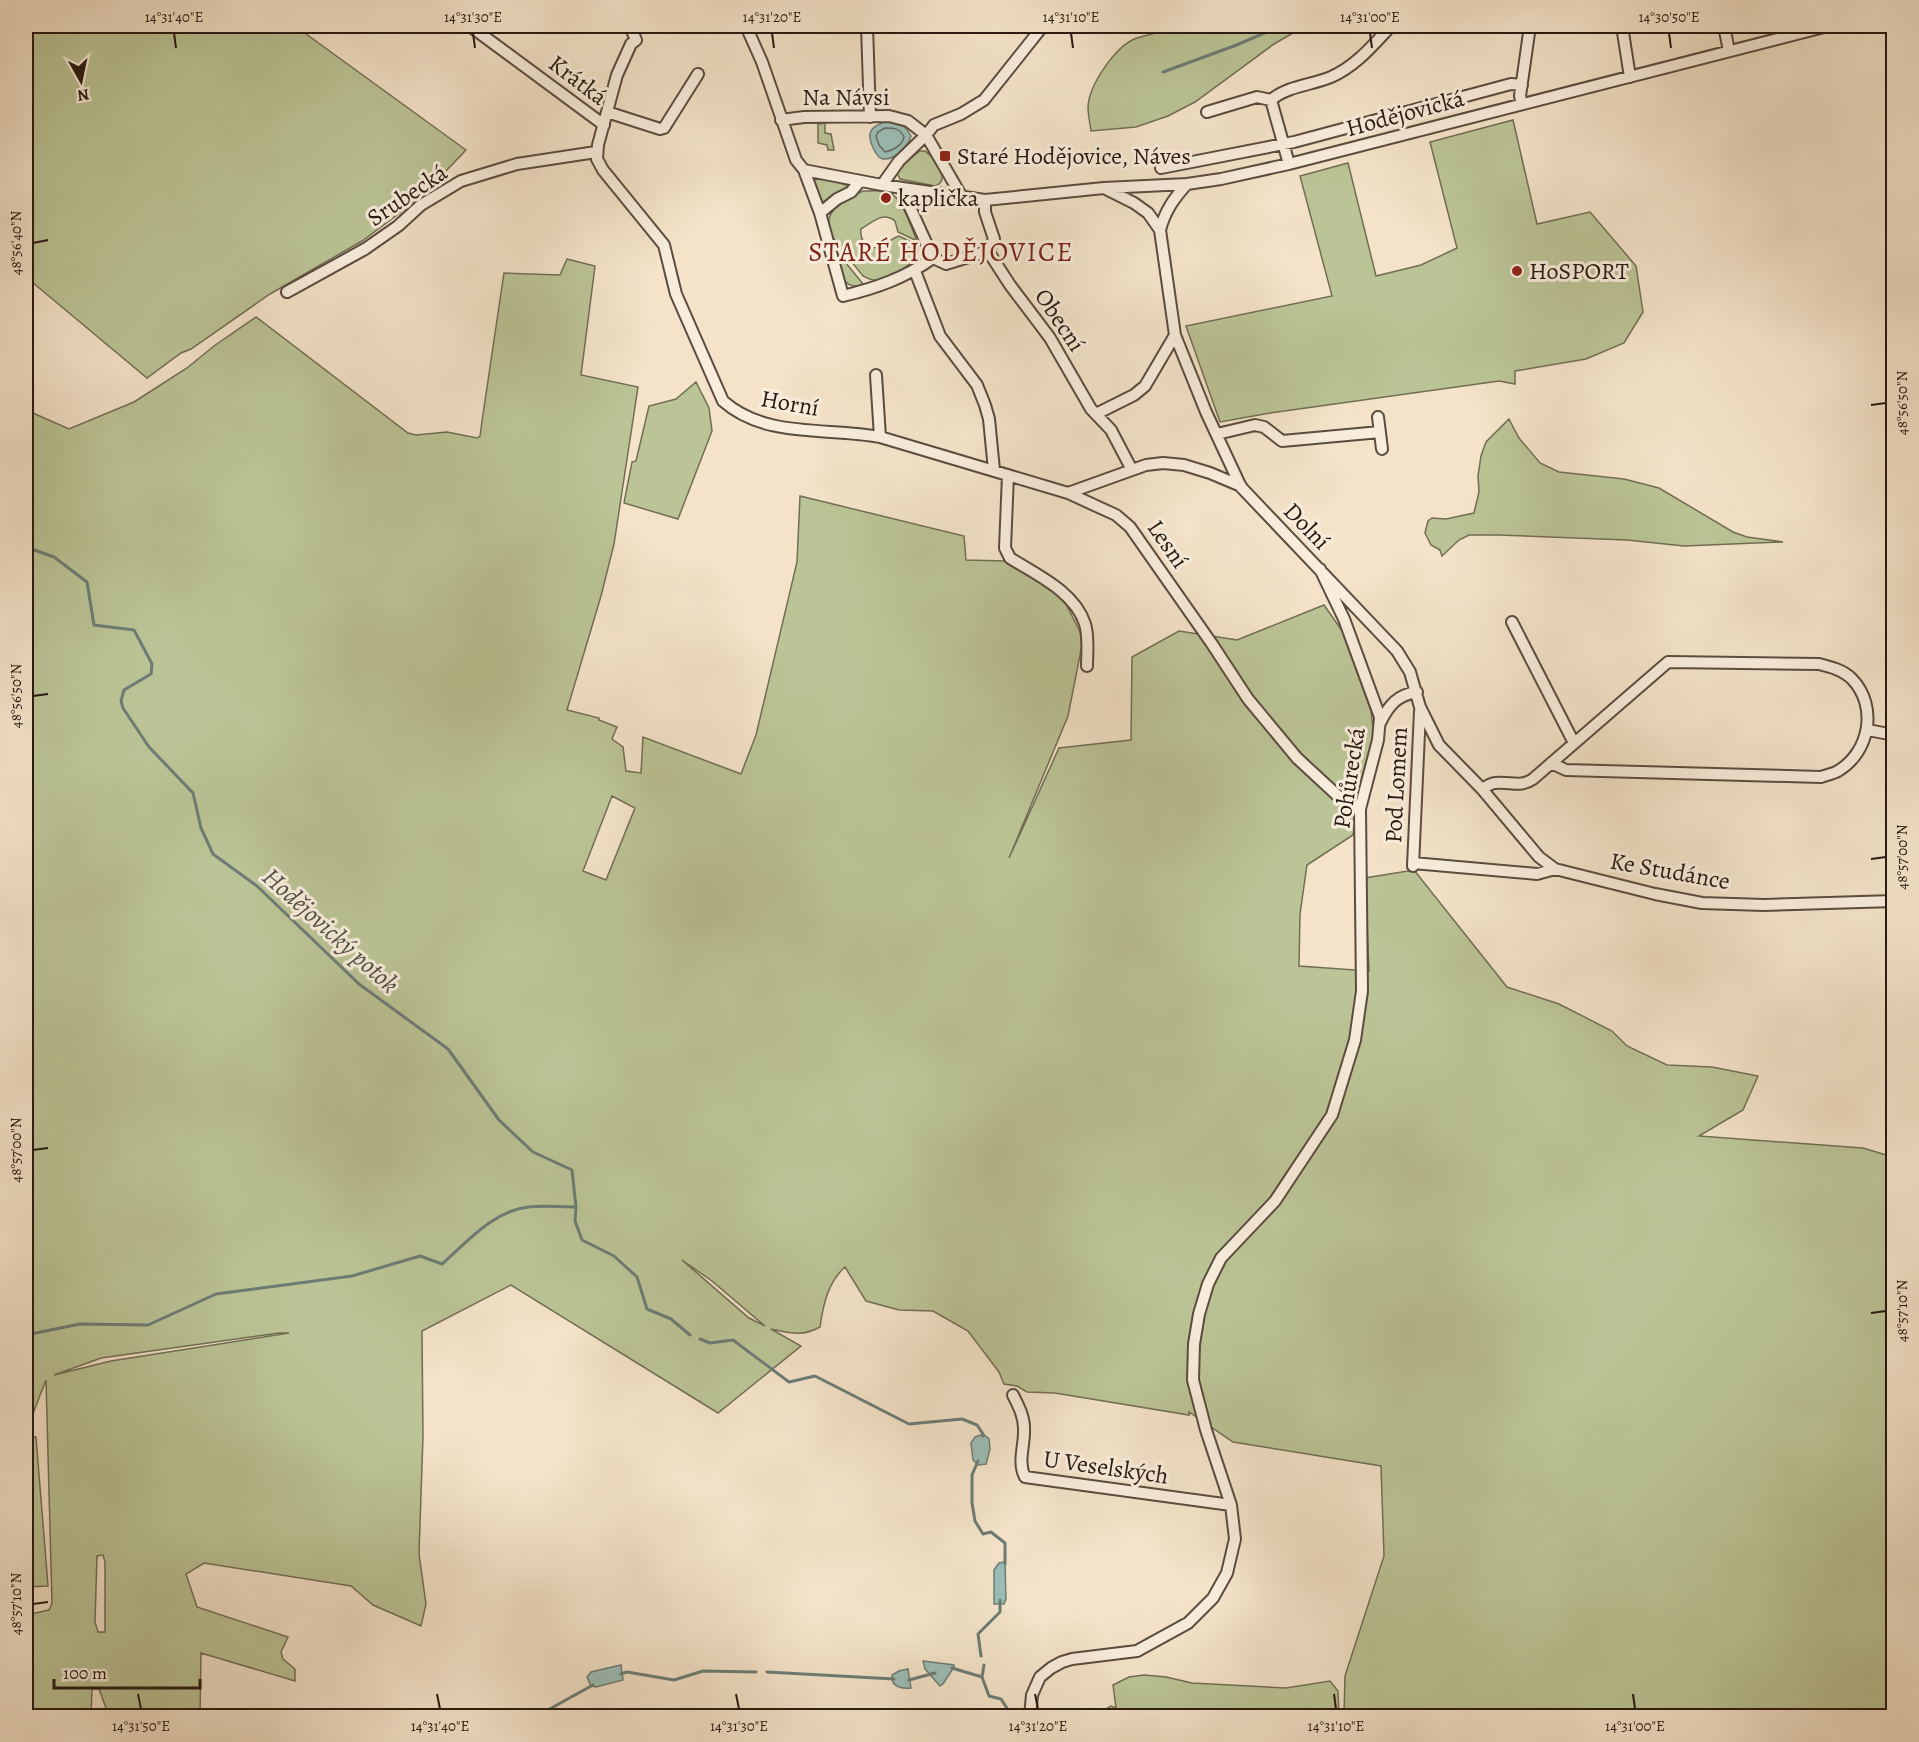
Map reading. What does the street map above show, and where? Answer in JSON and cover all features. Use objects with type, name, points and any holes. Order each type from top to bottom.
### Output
[{"type":"street","name":"Krátká","points":[[470,26],[604,125]]},
{"type":"street","points":[[596,152],[617,75],[631,44],[636,40],[630,26]]},
{"type":"street","points":[[746,26],[762,62],[781,120]]},
{"type":"street","points":[[867,26],[870,117]]},
{"type":"street","points":[[882,185],[899,161],[933,125],[961,114],[984,99],[1043,26]]},
{"type":"street","points":[[1207,112],[1257,96],[1271,100],[1284,92],[1331,76],[1355,63],[1391,26]]},
{"type":"street","points":[[1522,104],[1520,96],[1530,26]]},
{"type":"street","points":[[1622,26],[1630,77]]},
{"type":"street","points":[[1724,26],[1729,51]]},
{"type":"street","name":"Hodějovická","points":[[985,201],[1104,188],[1187,184],[1289,165],[1828,26]]},
{"type":"street","points":[[607,112],[660,129],[664,128],[698,74]]},
{"type":"street","points":[[1161,168],[1175,170],[1294,142],[1512,84],[1522,85]]},
{"type":"street","points":[[1271,100],[1289,165]]},
{"type":"street","name":"Na Návsi","points":[[933,258],[915,271],[873,289],[843,296],[820,213],[804,170],[796,160],[781,120],[804,117],[889,116],[908,121],[926,135],[962,197]]},
{"type":"street","points":[[1364,124],[1362,132],[1365,145]]},
{"type":"street","name":"Srubecká","points":[[287,292],[365,249],[398,226],[420,205],[461,182],[517,164],[596,152]]},
{"type":"street","name":"Horní","points":[[596,152],[603,170],[664,245],[676,294],[723,401],[734,411],[745,417],[788,429],[859,433],[880,437],[1068,493]]},
{"type":"street","points":[[804,170],[985,201],[985,212],[994,239],[988,251],[946,264],[933,258],[909,205],[910,189]]},
{"type":"street","points":[[820,213],[851,192],[860,181]]},
{"type":"street","points":[[1160,230],[1172,201],[1187,184]]},
{"type":"street","points":[[1104,188],[1134,202],[1148,213],[1160,230]]},
{"type":"street","name":"Dolní","points":[[1160,230],[1175,335],[1206,412],[1241,487],[1396,651],[1410,672],[1420,707],[1439,745],[1502,812]]},
{"type":"street","name":"Obecní","points":[[988,251],[1010,285],[1050,338],[1084,400],[1111,430],[1132,470]]},
{"type":"street","points":[[915,271],[940,336],[977,385],[986,405],[994,470]]},
{"type":"street","points":[[1096,414],[1134,395],[1145,386],[1175,335]]},
{"type":"street","points":[[876,375],[880,437]]},
{"type":"street","points":[[1378,417],[1382,449]]},
{"type":"street","points":[[1217,434],[1256,425],[1282,441],[1380,432]]},
{"type":"street","points":[[1068,493],[1146,465],[1163,463],[1184,465],[1210,473],[1241,487]]},
{"type":"street","points":[[1008,474],[1005,548],[1007,553],[1010,558],[1050,583],[1076,605],[1086,626],[1087,666]]},
{"type":"street","name":"Lesní","points":[[1068,493],[1116,515],[1130,527],[1248,699],[1297,758],[1337,795],[1360,809]]},
{"type":"street","name":"Pohůrecká","points":[[1030,1716],[1032,1695],[1040,1677],[1062,1662],[1137,1651],[1188,1623],[1212,1598],[1227,1574],[1235,1539],[1231,1505],[1206,1430],[1193,1380],[1194,1344],[1199,1314],[1208,1284],[1221,1258],[1275,1201],[1332,1115],[1355,1040],[1362,991],[1360,809],[1378,740],[1380,723],[1375,699],[1344,619],[1320,569]]},
{"type":"street","points":[[1512,622],[1574,743]]},
{"type":"street","points":[[1482,789],[1494,783],[1518,785],[1527,783],[1668,662],[1819,664],[1835,668],[1851,678],[1861,691],[1867,710],[1868,730],[1861,746],[1850,761],[1837,772],[1821,777],[1566,770],[1551,763]]},
{"type":"street","points":[[1380,723],[1388,707],[1397,698],[1406,693],[1417,692]]},
{"type":"street","name":"Pod Lomem","points":[[1420,707],[1413,865],[1537,874],[1555,869]]},
{"type":"street","points":[[1868,730],[1893,735]]},
{"type":"street","name":"Ke Studánce","points":[[1502,812],[1539,857],[1555,869],[1655,894],[1702,903],[1764,905],[1893,901]]},
{"type":"street","name":"U Veselských","points":[[1013,1395],[1024,1428],[1021,1469],[1025,1477],[1231,1505]]},
{"type":"green space","points":[[26,26],[295,26],[466,150],[420,198],[362,241],[270,294],[147,378],[26,277]]},
{"type":"green space","points":[[1211,26],[1305,26],[1274,44],[1195,102],[1168,116],[1136,127],[1091,131],[1088,107],[1093,88],[1105,67],[1129,42],[1146,35]]},
{"type":"green space","name":"HoSPORT","points":[[1513,120],[1537,224],[1590,212],[1636,266],[1643,312],[1624,343],[1586,359],[1515,371],[1515,384],[1499,381],[1220,422],[1186,326],[1332,296],[1300,176],[1348,163],[1376,276],[1421,265],[1457,248],[1430,142]]},
{"type":"green space","points":[[825,123],[825,133],[831,134],[834,150],[828,150],[827,145],[818,143],[818,124]]},
{"type":"green space","points":[[920,151],[929,154],[940,168],[942,179],[935,186],[900,179],[897,173],[900,166]]},
{"type":"green space","points":[[814,175],[848,187],[822,203],[811,176]]},
{"type":"green space","points":[[863,191],[885,191],[893,195],[906,214],[917,241],[898,232],[895,221],[891,218],[882,217],[861,229],[861,236],[868,247],[881,246],[899,236],[918,245],[917,256],[912,262],[881,279],[873,280],[863,276],[835,240],[830,229],[829,219],[833,210],[844,200]]},
{"type":"green space","points":[[836,251],[864,285],[850,285],[842,278]]},
{"type":"green space","points":[[567,259],[595,266],[581,375],[638,387],[614,544],[567,710],[599,718],[617,727],[612,739],[623,747],[626,771],[641,773],[643,737],[741,774],[756,735],[797,562],[800,496],[964,536],[966,560],[1005,561],[1029,573],[1061,598],[1067,606],[1080,632],[1082,645],[1068,716],[1009,858],[1059,748],[1131,740],[1132,657],[1179,631],[1237,640],[1324,605],[1343,632],[1371,711],[1374,737],[1353,835],[1307,865],[1300,914],[1299,966],[1369,971],[1365,878],[1414,870],[1507,987],[1559,1004],[1612,1031],[1627,1046],[1667,1065],[1712,1067],[1758,1076],[1743,1110],[1699,1136],[1863,1148],[1893,1157],[1893,1716],[1344,1716],[1345,1676],[1384,1556],[1381,1466],[1233,1442],[1189,1412],[1189,1415],[1055,1393],[1027,1392],[1017,1386],[1004,1384],[999,1372],[968,1331],[933,1311],[899,1310],[866,1301],[845,1267],[830,1287],[820,1327],[802,1333],[771,1329],[801,1346],[718,1413],[511,1285],[422,1331],[423,1436],[419,1554],[426,1604],[421,1626],[373,1605],[351,1586],[204,1563],[186,1574],[197,1607],[288,1637],[281,1652],[283,1659],[295,1669],[295,1681],[201,1653],[200,1716],[106,1716],[106,1708],[99,1689],[92,1689],[91,1716],[62,1716],[61,1713],[54,1712],[54,1716],[26,1716],[26,1615],[49,1610],[52,1603],[46,1380],[32,1416],[26,1417],[26,410],[69,429],[134,402],[187,368],[256,317],[408,433],[416,435],[447,432],[477,438],[480,436],[504,273],[560,275]],"holes":[[[612,796],[635,808],[606,880],[583,871]],[[682,1260],[712,1281],[765,1326],[749,1318]],[[279,1333],[289,1333],[111,1361],[54,1375],[101,1358]],[[103,1555],[105,1562],[105,1632],[98,1632],[95,1622],[97,1556]]]},
{"type":"green space","points":[[696,382],[709,408],[712,431],[678,519],[624,503],[632,462],[636,461],[649,406],[676,399]]},
{"type":"green space","points":[[1509,419],[1519,438],[1540,463],[1559,472],[1624,479],[1659,488],[1733,532],[1747,537],[1783,542],[1684,546],[1627,540],[1469,535],[1459,540],[1442,556],[1440,550],[1431,545],[1425,533],[1428,521],[1432,518],[1446,519],[1474,513],[1479,492],[1478,476],[1481,456],[1486,442]]},
{"type":"green space","points":[[26,1437],[36,1437],[48,1586],[26,1587]]},
{"type":"green space","points":[[1144,1675],[1192,1683],[1286,1688],[1330,1681],[1338,1691],[1339,1716],[1093,1716],[1111,1706],[1116,1708],[1113,1685],[1129,1677]]},
{"type":"water","points":[[884,122],[900,124],[911,136],[901,152],[888,159],[878,156],[873,149],[870,134],[873,128]]},
{"type":"water","points":[[983,1434],[989,1439],[990,1449],[986,1464],[978,1465],[973,1460],[971,1443],[975,1437]]},
{"type":"water","points":[[1005,1562],[1006,1599],[1004,1604],[994,1604],[994,1570],[999,1563]]},
{"type":"water","points":[[923,1661],[954,1665],[954,1667],[940,1686],[925,1669]]},
{"type":"water","points":[[621,1665],[623,1680],[596,1687],[591,1686],[587,1677],[591,1672]]},
{"type":"water","points":[[908,1669],[911,1688],[895,1685],[892,1675]]},
{"type":"waterway","points":[[1163,72],[1281,26]]},
{"type":"waterway","name":"Hodějovický potok","points":[[26,547],[54,557],[87,582],[94,625],[134,630],[152,664],[151,674],[124,690],[121,701],[123,708],[149,747],[193,793],[201,828],[213,854],[257,886],[359,984],[448,1049],[499,1120],[533,1152],[572,1170],[576,1207],[575,1221],[582,1240],[614,1256],[637,1277],[647,1309],[671,1319],[690,1335]]},
{"type":"waterway","points":[[26,1335],[80,1324],[148,1325],[216,1294],[352,1276],[420,1256],[442,1264],[471,1237],[503,1214],[528,1207],[576,1207]]},
{"type":"waterway","name":"Hodějovický potok","points":[[700,1339],[710,1343],[733,1340],[789,1382],[815,1376],[909,1424],[962,1419],[977,1425],[983,1436]]},
{"type":"waterway","name":"Hodějovický potok","points":[[978,1461],[972,1475],[972,1503],[975,1521],[983,1534],[991,1532],[1005,1543],[1005,1564]]},
{"type":"waterway","name":"Hodějovický potok","points":[[981,1656],[978,1634],[1000,1612],[1000,1600]]},
{"type":"waterway","name":"Hodějovický potok","points":[[984,1665],[982,1677],[989,1696],[1001,1699],[1012,1716]]},
{"type":"waterway","points":[[952,1668],[982,1677]]},
{"type":"waterway","points":[[621,1674],[627,1672],[674,1680],[703,1671],[756,1672]]},
{"type":"waterway","points":[[767,1672],[894,1679]]},
{"type":"waterway","points":[[909,1680],[935,1673]]},
{"type":"waterway","points":[[537,1716],[593,1685]]},
{"type":"place","name":"Staré Hodějovice, Náves","points":[[945,156]]},
{"type":"place","name":"kaplička","points":[[886,198]]},
{"type":"place","name":"HoSPORT","points":[[1517,271]]},
{"type":"district","name":"STARÉ HODĚJOVICE","points":[[941,252]]}]
